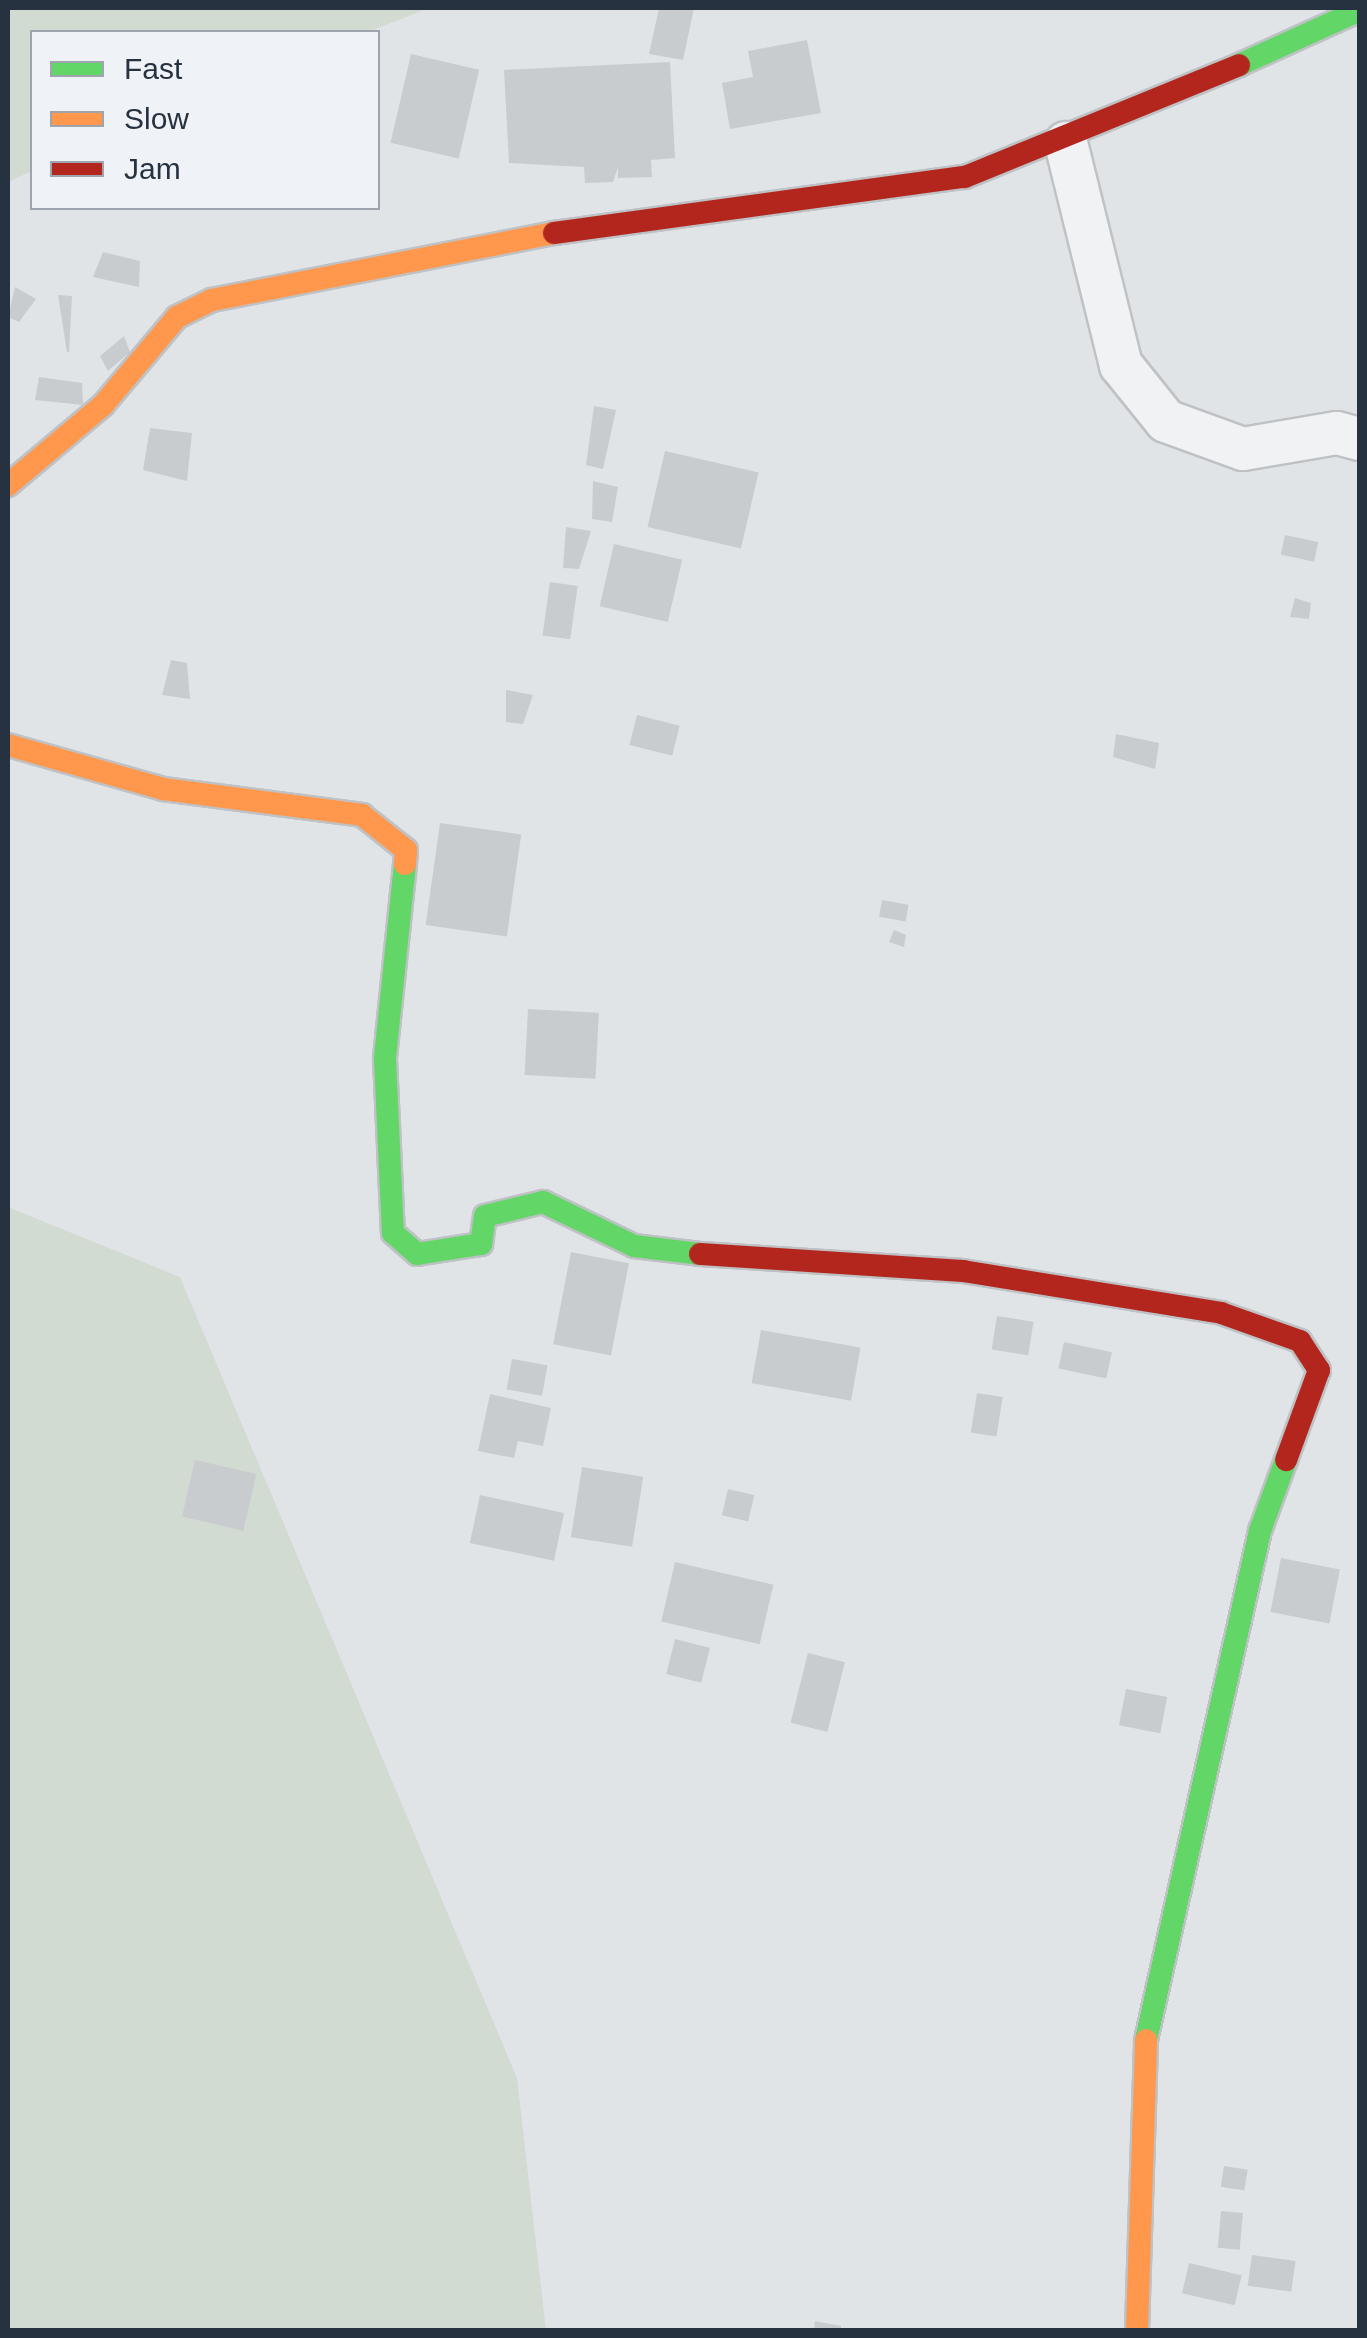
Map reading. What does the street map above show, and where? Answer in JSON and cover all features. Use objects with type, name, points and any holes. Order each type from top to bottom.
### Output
[{"type":"street","points":[[8,484],[103,406],[177,316],[212,300],[502,240],[965,177],[1066,142],[1360,10]]},
{"type":"street","points":[[1066,142],[1121,365],[1166,421],[1243,450],[1337,433],[1360,439]]},
{"type":"street","points":[[8,745],[163,789],[362,815],[406,850],[384,1027],[394,1233],[417,1254],[480,1244],[485,1216],[542,1202],[634,1246],[794,1265],[963,1271],[1221,1313],[1300,1341],[1319,1370],[1260,1531],[1146,2032],[1136,2330]]},
{"type":"shaded area","points":[[8,8],[429,8],[373,30],[30,30],[30,172],[8,182]]},
{"type":"shaded area","points":[[8,1207],[180,1277],[517,2078],[546,2330],[8,2330]]},
{"type":"building","points":[[659,8],[694,8],[683,60],[649,54]]},
{"type":"building","points":[[807,40],[821,113],[730,129],[722,83],[753,77],[748,51]]},
{"type":"building","points":[[411,54],[479,70],[459,158],[391,143]]},
{"type":"building","points":[[670,62],[675,158],[651,160],[652,177],[618,178],[618,167],[613,182],[585,183],[584,167],[509,163],[504,70]]},
{"type":"building","points":[[103,252],[140,261],[139,287],[93,277]]},
{"type":"building","points":[[15,287],[36,299],[19,322],[8,317]]},
{"type":"building","points":[[58,295],[72,296],[69,352],[67,352]]},
{"type":"building","points":[[124,336],[130,352],[108,371],[100,356]]},
{"type":"building","points":[[39,377],[82,383],[83,405],[35,400]]},
{"type":"building","points":[[594,406],[616,410],[603,469],[586,465]]},
{"type":"building","points":[[150,428],[192,433],[187,481],[143,470]]},
{"type":"building","points":[[665,451],[759,473],[741,549],[647,527]]},
{"type":"building","points":[[593,481],[618,487],[612,522],[592,519]]},
{"type":"building","points":[[566,527],[591,531],[579,569],[563,568]]},
{"type":"building","points":[[1285,535],[1318,542],[1314,562],[1281,555]]},
{"type":"building","points":[[614,544],[682,560],[668,622],[600,606]]},
{"type":"building","points":[[550,582],[578,586],[570,639],[542,635]]},
{"type":"building","points":[[1295,598],[1311,603],[1309,619],[1290,617]]},
{"type":"building","points":[[171,660],[187,663],[190,699],[162,695]]},
{"type":"building","points":[[506,690],[533,695],[523,724],[506,722]]},
{"type":"building","points":[[637,715],[680,726],[672,756],[630,745]]},
{"type":"building","points":[[1116,734],[1159,743],[1155,769],[1113,757]]},
{"type":"building","points":[[440,823],[521,834],[507,936],[426,925]]},
{"type":"building","points":[[882,900],[909,905],[906,921],[879,917]]},
{"type":"building","points":[[894,930],[906,935],[904,947],[889,942]]},
{"type":"building","points":[[528,1009],[599,1013],[595,1079],[525,1075]]},
{"type":"building","points":[[571,1252],[629,1263],[611,1356],[553,1344]]},
{"type":"building","points":[[997,1316],[1034,1322],[1028,1355],[992,1350]]},
{"type":"building","points":[[761,1330],[860,1348],[851,1401],[752,1383]]},
{"type":"building","points":[[1064,1342],[1112,1352],[1106,1379],[1058,1368]]},
{"type":"building","points":[[512,1359],[547,1365],[542,1396],[507,1390]]},
{"type":"building","points":[[977,1393],[1003,1397],[996,1437],[971,1433]]},
{"type":"building","points":[[490,1394],[551,1408],[543,1446],[518,1441],[514,1458],[478,1451]]},
{"type":"building","points":[[195,1460],[256,1474],[243,1531],[182,1517]]},
{"type":"building","points":[[582,1467],[643,1477],[632,1547],[571,1537]]},
{"type":"building","points":[[728,1489],[754,1495],[748,1521],[722,1515]]},
{"type":"building","points":[[480,1495],[564,1513],[554,1561],[470,1543]]},
{"type":"building","points":[[1281,1558],[1340,1569],[1329,1623],[1271,1612]]},
{"type":"building","points":[[675,1562],[773,1585],[760,1644],[661,1621]]},
{"type":"building","points":[[675,1639],[710,1648],[701,1683],[666,1674]]},
{"type":"building","points":[[808,1653],[845,1662],[827,1732],[791,1723]]},
{"type":"building","points":[[1126,1689],[1167,1697],[1160,1733],[1119,1725]]},
{"type":"building","points":[[1224,2166],[1248,2170],[1244,2190],[1221,2187]]},
{"type":"building","points":[[1221,2211],[1243,2213],[1240,2250],[1218,2248]]},
{"type":"building","points":[[1252,2255],[1296,2261],[1291,2292],[1248,2286]]},
{"type":"building","points":[[1189,2263],[1242,2275],[1235,2305],[1182,2293]]},
{"type":"building","points":[[815,2321],[841,2326],[841,2330],[814,2330]]},
{"type":"traffic: fast","points":[[1239,65],[1360,10]]},
{"type":"traffic: fast","points":[[405,864],[385,1059],[393,1233],[417,1254],[481,1244],[485,1216],[543,1202],[634,1246],[700,1254]]},
{"type":"traffic: fast","points":[[1146,2040],[1260,1531],[1286,1460]]},
{"type":"traffic: slow","points":[[8,485],[103,405],[177,317],[212,300],[554,233]]},
{"type":"traffic: slow","points":[[8,745],[163,789],[362,815],[406,850],[405,864]]},
{"type":"traffic: slow","points":[[1137,2330],[1146,2040]]},
{"type":"traffic: jam","points":[[554,233],[965,177],[1239,65]]},
{"type":"traffic: jam","points":[[700,1254],[963,1271],[1221,1313],[1300,1341],[1319,1370],[1286,1460]]}]
